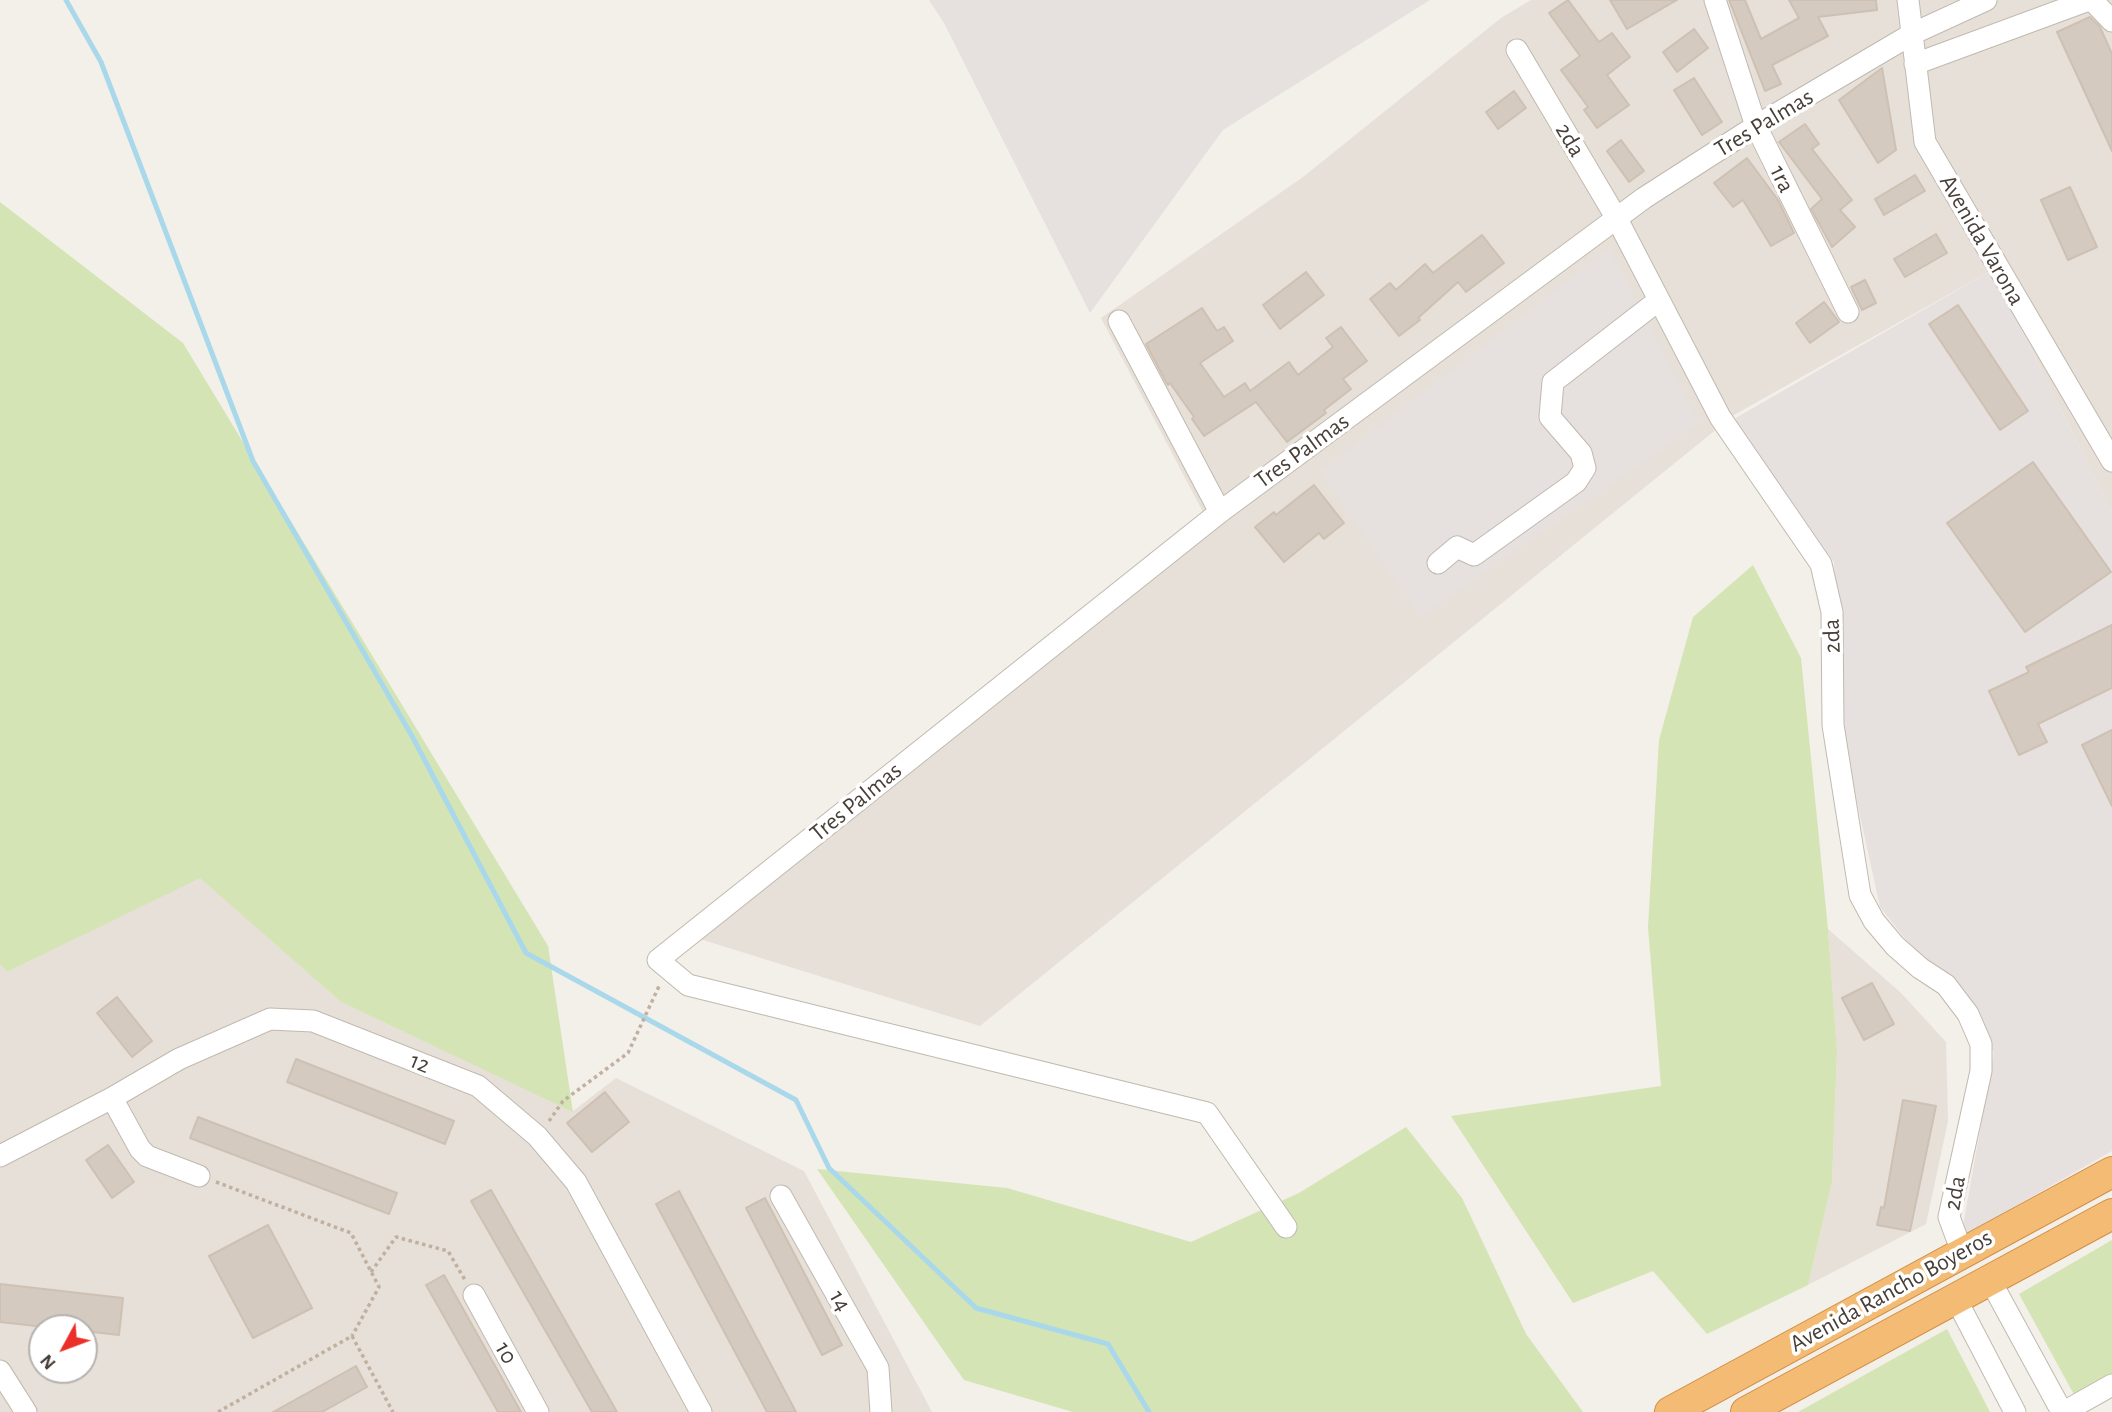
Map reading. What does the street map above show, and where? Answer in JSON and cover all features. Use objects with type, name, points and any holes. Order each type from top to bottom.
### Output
[{"type":"highway","name":"Avenida Rancho Boyeros","points":[[1670,1412],[2112,1172]]},
{"type":"highway","name":"Avenida Rancho Boyeros","points":[[1746,1412],[2112,1214]]},
{"type":"street","name":"1ra","points":[[1715,0],[1756,126],[1848,312]]},
{"type":"street","name":"Avenida Varona","points":[[1908,0],[1924,142],[2112,461]]},
{"type":"street","name":"Tres Palmas","points":[[1286,1227],[1208,1113],[688,985],[657,960],[1220,512],[1644,198],[1756,126],[1912,34],[1986,0]]},
{"type":"street","points":[[1915,64],[2090,0],[2112,20]]},
{"type":"street","name":"2da","points":[[1517,50],[1617,219],[1720,417],[1821,564],[1832,612],[1833,724],[1860,895],[1874,921],[1895,946],[1920,968],[1946,985],[1968,1014],[1980,1044],[1981,1071],[1949,1217],[1962,1252]]},
{"type":"street","points":[[1437,563],[1457,547],[1474,555],[1576,482],[1585,468],[1581,453],[1550,417],[1553,382],[1659,300]]},
{"type":"street","points":[[1119,321],[1220,512]]},
{"type":"street","name":"12","points":[[0,1156],[112,1098],[179,1059],[270,1019],[313,1021],[478,1086],[537,1136],[576,1182],[701,1412]]},
{"type":"street","points":[[112,1098],[140,1149],[147,1156],[199,1176]]},
{"type":"street","name":"14","points":[[781,1196],[878,1368],[881,1412]]},
{"type":"street","points":[[1990,1280],[2063,1412],[2112,1385]]},
{"type":"street","name":"10","points":[[474,1295],[538,1412]]},
{"type":"street","points":[[1956,1299],[2015,1412]]},
{"type":"street","points":[[0,1371],[26,1412]]},
{"type":"path","points":[[537,1136],[563,1101],[628,1053],[649,1006]]},
{"type":"path","points":[[199,1176],[351,1233],[379,1287],[352,1336],[218,1412]]},
{"type":"path","points":[[371,1272],[396,1237],[448,1251],[474,1295]]},
{"type":"path","points":[[352,1336],[393,1412]]},
{"type":"shaded area","points":[[929,0],[1430,0],[1223,130],[1090,313],[944,23]]},
{"type":"shaded area","points":[[1531,0],[2112,0],[2112,513],[1992,270],[1734,415],[980,1026],[687,935],[1204,514],[1101,318],[1303,177],[1501,18]]},
{"type":"shaded area","points":[[1609,249],[1699,423],[1421,617],[1320,472]]},
{"type":"shaded area","points":[[1992,270],[2112,513],[2112,1151],[1961,1237],[1994,1052],[1880,907],[1838,715],[1834,562],[1734,419]]},
{"type":"shaded area","points":[[200,877],[341,1002],[573,1111],[616,1078],[804,1171],[932,1412],[0,1412],[0,964],[7,972]]},
{"type":"shaded area","points":[[1828,929],[1901,993],[1946,1042],[1948,1121],[1926,1224],[1808,1285],[1832,1182],[1837,1052]]},
{"type":"green space","points":[[0,202],[183,343],[548,946],[573,1112],[341,1002],[200,878],[7,972],[0,964]]},
{"type":"green space","points":[[1753,565],[1801,658],[1828,929],[1837,1051],[1832,1182],[1808,1285],[1707,1334],[1653,1271],[1573,1303],[1451,1116],[1661,1086],[1648,927],[1659,740],[1693,617]]},
{"type":"green space","points":[[1406,1127],[1462,1198],[1526,1334],[1583,1412],[1073,1412],[964,1380],[817,1169],[1007,1188],[1191,1242],[1299,1193]]},
{"type":"green space","points":[[2112,1240],[2112,1380],[2077,1400],[2019,1294]]},
{"type":"green space","points":[[1947,1329],[1990,1412],[1798,1412]]},
{"type":"building","points":[[1568,0],[1599,42],[1612,33],[1630,57],[1607,75],[1629,105],[1597,128],[1584,110],[1588,107],[1561,70],[1580,56],[1549,13]]},
{"type":"building","points":[[1610,0],[1677,0],[1627,29]]},
{"type":"building","points":[[1729,0],[1745,0],[1761,39],[1799,18],[1789,0],[1876,0],[1877,10],[1818,17],[1828,36],[1772,65],[1781,84],[1765,91]]},
{"type":"building","points":[[2090,17],[2100,27],[2112,54],[2112,151],[2057,32]]},
{"type":"building","points":[[1694,29],[1708,48],[1677,72],[1663,52]]},
{"type":"building","points":[[1882,68],[1896,150],[1878,163],[1839,100]]},
{"type":"building","points":[[1694,78],[1722,122],[1702,135],[1674,90]]},
{"type":"building","points":[[1514,91],[1526,108],[1498,129],[1486,112]]},
{"type":"building","points":[[1805,124],[1819,144],[1812,149],[1852,200],[1840,210],[1855,227],[1832,247],[1811,209],[1822,199],[1779,142]]},
{"type":"building","points":[[1621,140],[1644,171],[1629,182],[1607,151]]},
{"type":"building","points":[[1747,158],[1778,200],[1794,233],[1771,246],[1743,200],[1733,207],[1714,183]]},
{"type":"building","points":[[1915,175],[1925,191],[1884,215],[1875,199]]},
{"type":"building","points":[[2070,187],[2097,247],[2068,260],[2041,200]]},
{"type":"building","points":[[1936,234],[1947,253],[1905,277],[1894,259]]},
{"type":"building","points":[[1482,235],[1504,263],[1466,292],[1458,282],[1418,318],[1420,320],[1399,336],[1370,299],[1390,283],[1396,290],[1425,264],[1433,273]]},
{"type":"building","points":[[1306,272],[1324,295],[1280,329],[1263,305]]},
{"type":"building","points":[[1865,280],[1876,303],[1862,310],[1851,287]]},
{"type":"building","points":[[1824,302],[1839,322],[1810,343],[1796,323]]},
{"type":"building","points":[[1958,305],[2028,411],[2000,430],[1929,324]]},
{"type":"building","points":[[1202,308],[1217,331],[1224,327],[1233,341],[1200,363],[1224,397],[1245,383],[1250,391],[1289,362],[1298,375],[1333,347],[1326,338],[1341,327],[1367,361],[1343,379],[1351,389],[1324,410],[1326,413],[1287,442],[1256,402],[1204,436],[1192,419],[1194,417],[1170,383],[1168,385],[1166,382],[1146,344]]},
{"type":"building","points":[[2033,462],[2111,572],[2025,632],[1947,523]]},
{"type":"building","points":[[1314,485],[1344,523],[1324,539],[1319,533],[1284,562],[1255,527],[1274,512],[1276,515]]},
{"type":"building","points":[[2112,625],[2112,688],[2038,724],[2047,742],[2019,755],[1989,691],[2029,672],[2026,667]]},
{"type":"building","points":[[2112,730],[2112,806],[2082,745]]},
{"type":"building","points":[[1872,983],[1894,1024],[1864,1040],[1842,998]]},
{"type":"building","points":[[117,997],[152,1041],[132,1057],[97,1013]]},
{"type":"building","points":[[296,1059],[454,1121],[445,1144],[287,1082]]},
{"type":"building","points":[[605,1092],[629,1122],[592,1152],[567,1123]]},
{"type":"building","points":[[1903,1100],[1936,1106],[1910,1231],[1877,1225],[1881,1207],[1884,1208]]},
{"type":"building","points":[[198,1117],[397,1193],[389,1214],[190,1138]]},
{"type":"building","points":[[108,1145],[134,1182],[112,1198],[86,1160]]},
{"type":"building","points":[[491,1190],[617,1412],[592,1412],[471,1201]]},
{"type":"building","points":[[679,1191],[796,1412],[767,1412],[656,1204]]},
{"type":"building","points":[[765,1198],[842,1345],[822,1355],[746,1208]]},
{"type":"building","points":[[268,1225],[312,1308],[253,1338],[209,1256]]},
{"type":"building","points":[[444,1275],[521,1412],[498,1412],[426,1285]]},
{"type":"building","points":[[0,1284],[123,1298],[119,1335],[98,1333],[98,1314],[28,1314],[28,1325],[0,1322]]},
{"type":"building","points":[[356,1366],[367,1387],[322,1412],[273,1412]]},
{"type":"waterway","points":[[66,0],[101,62],[253,461],[412,736],[526,953],[796,1100],[829,1168],[976,1308],[1108,1344],[1149,1412]]}]
